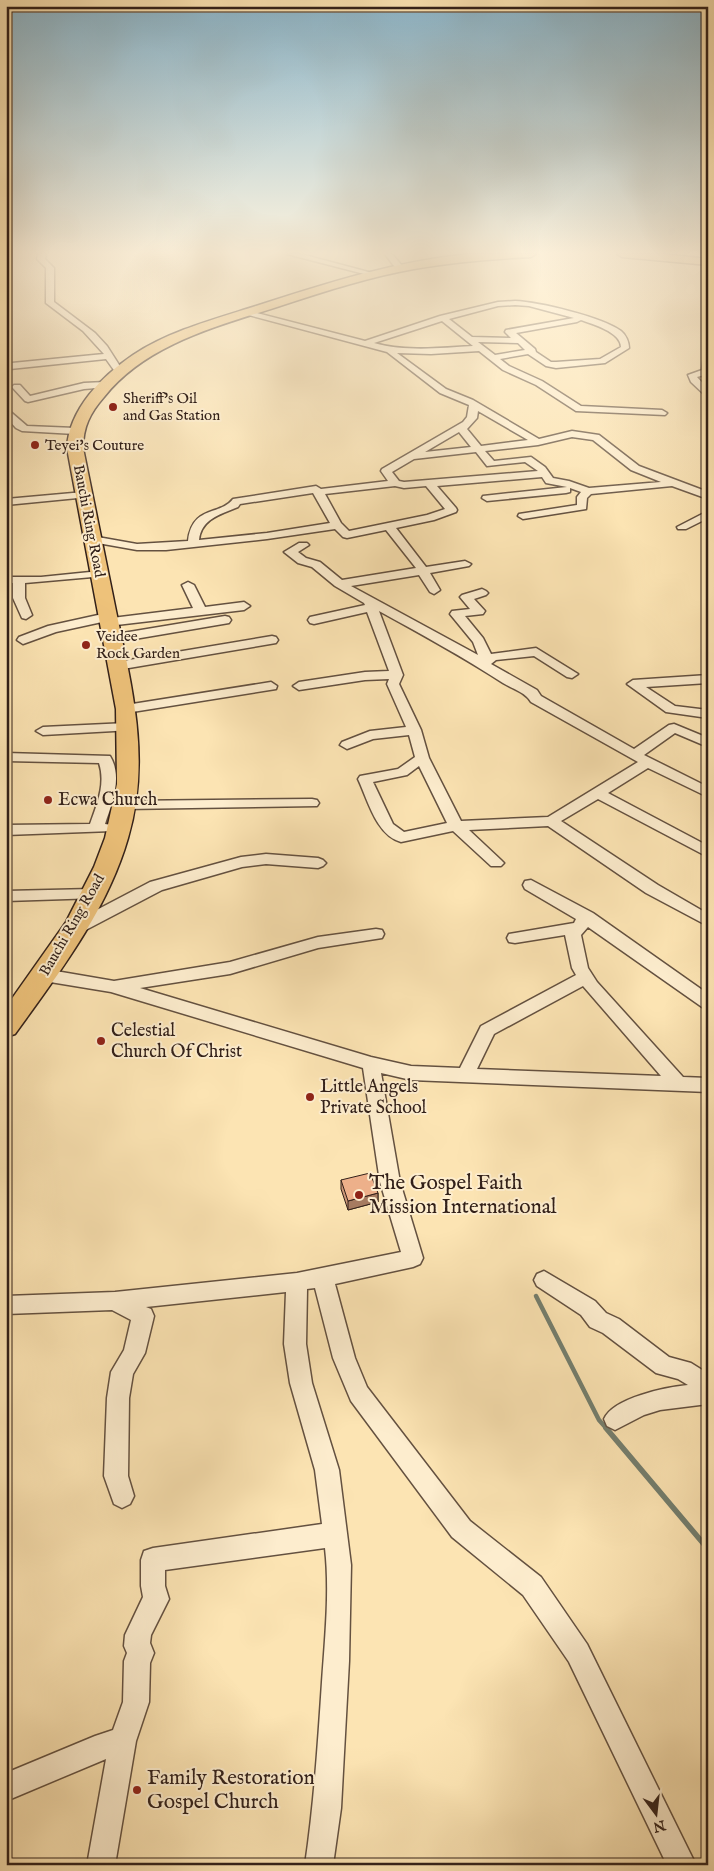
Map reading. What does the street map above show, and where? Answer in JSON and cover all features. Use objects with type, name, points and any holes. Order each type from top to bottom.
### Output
[{"type":"main road","points":[[75,431],[83,413],[105,385],[119,371],[170,341]]},
{"type":"main road","name":"Bauchi Ring Road","points":[[6,1027],[44,975],[74,929],[109,860],[120,829],[125,805],[128,750],[126,709],[77,463],[75,431]]},
{"type":"street","points":[[97,341],[119,371]]},
{"type":"street","points":[[472,341],[506,368],[540,384],[579,409],[662,414]]},
{"type":"street","points":[[520,341],[532,351],[530,352],[548,364],[556,365],[602,361],[625,348],[624,341]]},
{"type":"street","points":[[366,342],[390,350],[430,351],[482,348]]},
{"type":"street","points":[[390,350],[443,390],[474,405],[538,442]]},
{"type":"street","points":[[708,351],[706,372],[692,375],[694,380],[708,394]]},
{"type":"street","points":[[494,358],[530,352]]},
{"type":"street","points":[[8,366],[56,367],[108,356]]},
{"type":"street","points":[[17,387],[28,399],[84,386],[105,385]]},
{"type":"street","points":[[474,405],[472,418],[462,429],[491,464],[527,459],[541,469],[550,481],[565,483],[588,491]]},
{"type":"street","points":[[7,413],[19,426],[25,429]]},
{"type":"street","points":[[395,482],[386,471],[466,424]]},
{"type":"street","points":[[6,432],[25,429],[75,431]]},
{"type":"street","points":[[410,457],[538,442],[572,434],[596,437],[635,468],[708,496]]},
{"type":"street","points":[[318,492],[395,482],[404,485],[544,474]]},
{"type":"street","points":[[193,544],[196,525],[206,516],[234,505],[237,501],[316,489],[337,525],[347,536],[430,518],[452,510],[428,482]]},
{"type":"street","points":[[487,498],[674,483]]},
{"type":"street","points":[[696,492],[708,488]]},
{"type":"street","points":[[523,516],[582,507],[582,497],[588,491]]},
{"type":"street","points":[[6,502],[84,494]]},
{"type":"street","points":[[682,526],[708,514]]},
{"type":"street","points":[[92,539],[137,547],[166,547],[337,525]]},
{"type":"street","points":[[389,527],[434,590]]},
{"type":"street","points":[[294,532],[304,545],[290,552],[302,561],[316,564],[339,584],[371,605],[482,664],[532,693],[536,699],[634,755],[708,792]]},
{"type":"street","points":[[339,584],[465,564]]},
{"type":"street","points":[[6,580],[100,574]]},
{"type":"street","points":[[20,580],[17,589],[18,598],[26,615]]},
{"type":"street","points":[[188,585],[201,612]]},
{"type":"street","points":[[482,593],[466,596],[480,611],[456,614],[479,641],[485,653],[482,664]]},
{"type":"street","points":[[314,620],[371,605]]},
{"type":"street","points":[[371,605],[397,675],[392,684],[414,730],[422,758],[456,826],[496,864]]},
{"type":"street","points":[[109,626],[244,606]]},
{"type":"street","points":[[23,640],[52,629],[229,620]]},
{"type":"street","points":[[117,666],[272,640]]},
{"type":"street","points":[[482,664],[493,657],[536,652],[572,674]]},
{"type":"street","points":[[299,686],[365,676],[397,675]]},
{"type":"street","points":[[708,679],[633,684],[671,709],[708,714]]},
{"type":"street","points":[[126,709],[271,686]]},
{"type":"street","points":[[634,755],[674,728],[708,714]]},
{"type":"street","points":[[43,732],[127,726]]},
{"type":"street","points":[[674,728],[708,743]]},
{"type":"street","points":[[347,745],[370,735],[414,730]]},
{"type":"street","points":[[6,757],[105,759],[110,772],[108,793],[96,827]]},
{"type":"street","points":[[422,758],[402,772],[365,779],[387,826],[401,837],[456,826],[552,821],[648,762]]},
{"type":"street","points":[[598,793],[708,852]]},
{"type":"street","points":[[125,805],[312,803]]},
{"type":"street","points":[[552,821],[652,889],[708,921]]},
{"type":"street","points":[[6,830],[96,827],[120,829]]},
{"type":"street","points":[[74,929],[156,886],[224,866],[266,859],[318,863]]},
{"type":"street","points":[[531,885],[583,922],[651,960],[708,1003]]},
{"type":"street","points":[[6,896],[92,894]]},
{"type":"street","points":[[515,938],[583,922]]},
{"type":"street","points":[[583,922],[573,934],[580,968],[585,978],[677,1082]]},
{"type":"street","points":[[112,986],[230,968],[318,943],[376,934]]},
{"type":"street","points":[[44,975],[112,986],[371,1064],[411,1073],[677,1082],[708,1085]]},
{"type":"street","points":[[465,1076],[487,1030],[585,978]]},
{"type":"street","points":[[6,1305],[38,1305],[112,1300],[297,1282],[413,1258],[390,1182],[371,1064]]},
{"type":"street","points":[[323,1278],[344,1358],[360,1394],[461,1529],[532,1586],[578,1653],[682,1865]]},
{"type":"street","points":[[544,1280],[588,1308],[598,1320],[611,1326],[664,1366],[683,1370],[699,1380],[708,1389]]},
{"type":"street","points":[[297,1282],[294,1344],[302,1383],[327,1470],[339,1565],[328,1808],[319,1865]]},
{"type":"street","points":[[112,1300],[144,1316],[134,1353],[122,1372],[118,1398],[116,1476],[122,1496]]},
{"type":"street","points":[[615,1419],[632,1408],[678,1394],[708,1394]]},
{"type":"street","points":[[101,1865],[123,1741],[136,1702],[137,1661],[141,1653],[137,1646],[138,1638],[156,1599],[153,1586],[153,1560],[335,1534]]},
{"type":"street","points":[[6,1787],[95,1749],[123,1741]]},
{"type":"building","points":[[370,1173],[378,1193],[348,1201],[341,1180]]},
{"type":"waterway","points":[[536,1296],[599,1420],[607,1429]]},
{"type":"waterway","points":[[606,1428],[708,1549]]},
{"type":"place","name":"Sheriff's Oil and Gas Station","points":[[113,407]]},
{"type":"place","name":"Teyei's Couture","points":[[35,445]]},
{"type":"place","name":"Veidee Rock Garden","points":[[86,645]]},
{"type":"place","name":"Ecwa Church","points":[[48,800]]},
{"type":"place","name":"Celestial Church Of Christ","points":[[101,1041]]},
{"type":"place","name":"Little Angels Private School","points":[[310,1097]]},
{"type":"place","name":"The Gospel Faith Mission International","points":[[359,1195]]},
{"type":"place","name":"Family Restoration Gospel Church","points":[[137,1790]]}]
